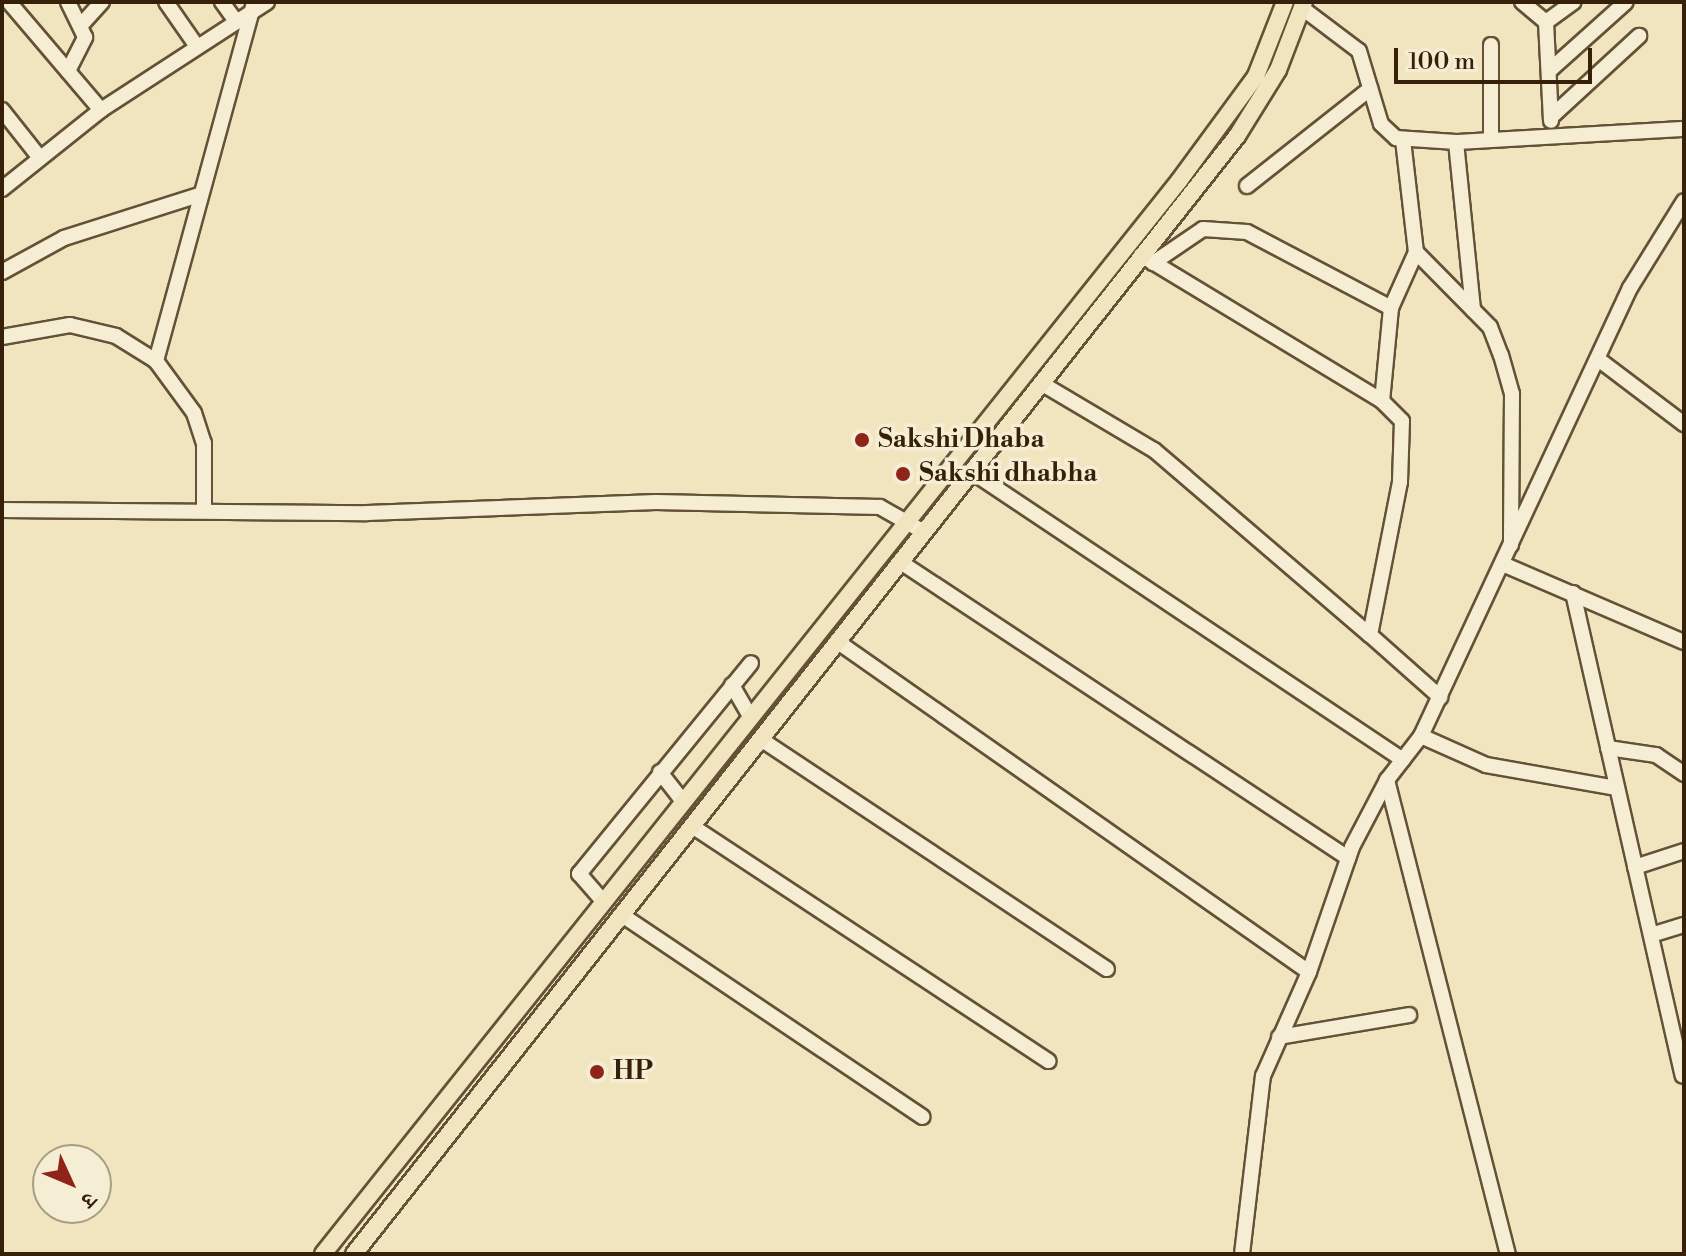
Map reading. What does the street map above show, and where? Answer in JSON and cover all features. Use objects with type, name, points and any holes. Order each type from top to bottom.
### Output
[{"type":"main road","points":[[323,1254],[749,715],[1004,400],[1256,76],[1285,2]]},
{"type":"main road","points":[[354,1254],[1041,383],[1147,259],[1237,136],[1278,70],[1303,5]]},
{"type":"main road","points":[[698,779],[717,794]]},
{"type":"street","points":[[9,2],[101,110]]},
{"type":"street","points":[[68,2],[82,24],[83,51],[68,71]]},
{"type":"street","points":[[82,24],[102,2]]},
{"type":"street","points":[[166,2],[196,45]]},
{"type":"street","points":[[222,2],[245,12]]},
{"type":"street","points":[[2,189],[101,110],[245,12],[267,2]]},
{"type":"street","points":[[1522,2],[1546,22],[1551,124]]},
{"type":"street","points":[[1546,22],[1574,2]]},
{"type":"street","points":[[1549,71],[1626,2]]},
{"type":"street","points":[[1303,5],[1359,51],[1381,124],[1403,140],[1456,142],[1491,138],[1551,124],[1684,129]]},
{"type":"street","points":[[156,361],[245,12]]},
{"type":"street","points":[[1551,124],[1639,36]]},
{"type":"street","points":[[1491,45],[1491,138]]},
{"type":"street","points":[[1247,186],[1370,89]]},
{"type":"street","points":[[2,110],[40,158]]},
{"type":"street","points":[[2,136],[15,128]]},
{"type":"street","points":[[1382,401],[1391,308],[1416,252],[1403,140]]},
{"type":"street","points":[[1456,142],[1473,310]]},
{"type":"street","points":[[2,272],[64,238],[199,195]]},
{"type":"street","points":[[1242,1254],[1263,1076],[1309,972],[1348,858],[1387,780],[1421,736],[1505,565],[1598,359],[1684,201]]},
{"type":"street","points":[[1147,259],[1203,229],[1247,232],[1391,308]]},
{"type":"street","points":[[1416,252],[1490,327],[1512,394],[1511,550]]},
{"type":"street","points":[[1147,259],[1382,401],[1402,421],[1400,482],[1370,635]]},
{"type":"street","points":[[2,337],[70,325],[116,336],[156,361],[183,394],[204,443],[204,507]]},
{"type":"street","points":[[1598,359],[1684,424]]},
{"type":"street","points":[[1041,383],[1154,450],[1440,697]]},
{"type":"street","points":[[972,472],[1403,760]]},
{"type":"street","points":[[2,510],[204,507],[367,513],[656,502],[880,507],[908,519],[924,532]]},
{"type":"street","points":[[902,563],[1348,858]]},
{"type":"street","points":[[1505,565],[1684,642]]},
{"type":"street","points":[[1573,593],[1683,1076]]},
{"type":"street","points":[[838,642],[1309,972]]},
{"type":"street","points":[[602,900],[579,874],[751,663]]},
{"type":"street","points":[[732,685],[749,715]]},
{"type":"street","points":[[1421,736],[1463,759],[1617,788]]},
{"type":"street","points":[[762,740],[1107,969]]},
{"type":"street","points":[[1608,748],[1667,759],[1684,774]]},
{"type":"street","points":[[660,772],[682,800]]},
{"type":"street","points":[[1387,780],[1508,1254]]},
{"type":"street","points":[[692,826],[1048,1061]]},
{"type":"street","points":[[1635,867],[1684,851]]},
{"type":"street","points":[[622,915],[923,1117]]},
{"type":"street","points":[[1651,935],[1684,925]]},
{"type":"street","points":[[1279,1037],[1409,1015]]},
{"type":"place","name":"Sakshi Dhaba","points":[[862,440]]},
{"type":"place","name":"Sakshi dhabha","points":[[903,474]]},
{"type":"place","name":"HP","points":[[597,1072]]}]
